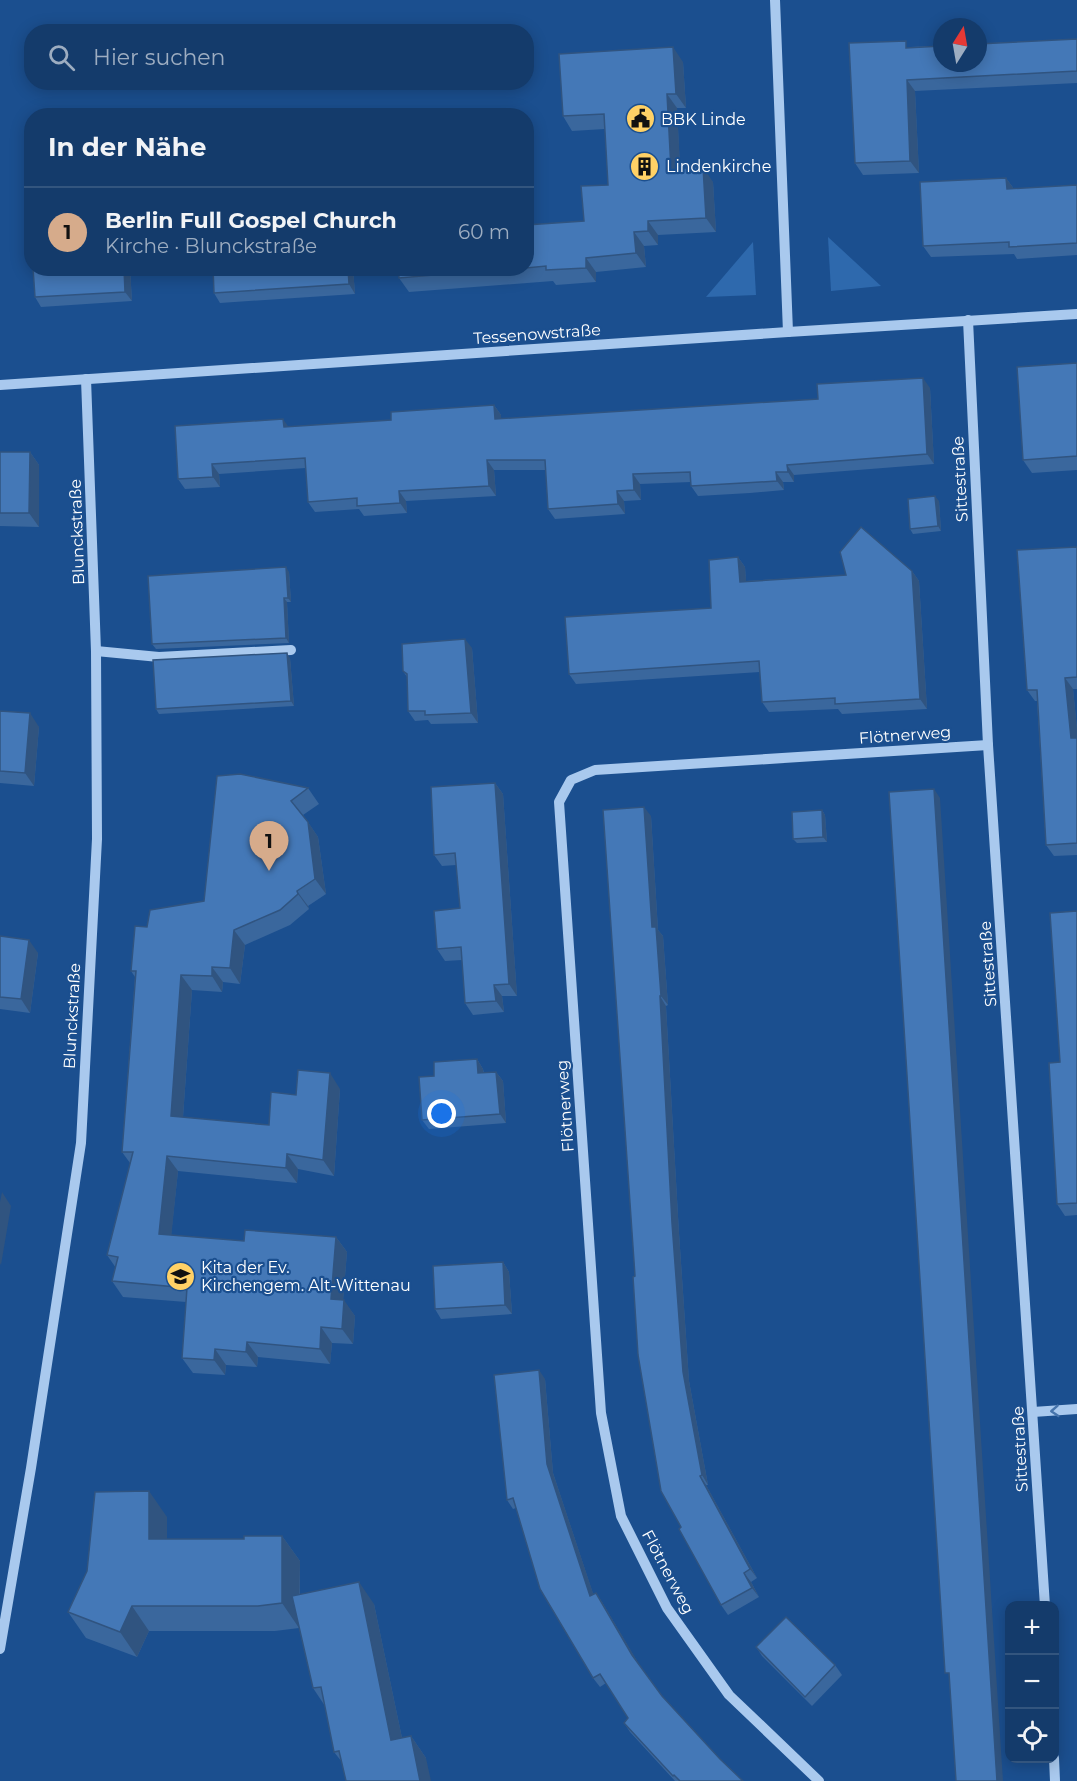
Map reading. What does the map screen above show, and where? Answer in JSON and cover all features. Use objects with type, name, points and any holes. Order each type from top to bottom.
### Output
[{"type":"street","points":[[775,0],[788,332]]},
{"type":"street","name":"Tessenowstraße","points":[[0,385],[1077,314]]},
{"type":"street","name":"Sittestraße","points":[[968,321],[988,745],[1045,1601]]},
{"type":"street","name":"Blunckstraße","points":[[0,1644],[81,1143],[97,838],[96,651],[86,379]]},
{"type":"street","points":[[96,651],[159,657],[291,650]]},
{"type":"street","name":"Flötnerweg","points":[[819,1781],[729,1695],[667,1608],[621,1516],[601,1413],[559,802],[571,780],[595,770],[988,745]]},
{"type":"street","points":[[1033,1412],[1077,1409]]},
{"type":"street","points":[[1054,1763],[1055,1781]]},
{"type":"shaded area","points":[[828,237],[881,286],[831,291]]},
{"type":"shaded area","points":[[753,242],[756,295],[706,297]]},
{"type":"building","points":[[1077,39],[1077,71],[907,80],[910,161],[855,163],[849,43],[906,41],[906,48],[933,46],[933,72],[987,72],[987,44]]},
{"type":"building","name":"Lindenkirche","points":[[673,47],[676,94],[667,94],[671,169],[703,167],[706,218],[648,221],[648,231],[634,232],[636,253],[586,258],[586,268],[546,270],[546,266],[534,267],[534,224],[584,221],[581,186],[608,185],[604,114],[563,116],[559,54]]},
{"type":"building","points":[[1006,178],[1007,189],[1077,185],[1077,243],[1009,247],[1009,242],[923,246],[920,182]]},
{"type":"building","points":[[34,276],[124,276],[125,292],[35,297]]},
{"type":"building","points":[[213,276],[348,276],[349,284],[214,293]]},
{"type":"building","points":[[399,276],[422,276],[399,278]]},
{"type":"building","points":[[1077,363],[1077,456],[1023,460],[1017,367]]},
{"type":"building","points":[[923,378],[927,454],[787,465],[788,472],[776,472],[777,481],[691,486],[690,472],[633,474],[634,490],[617,491],[618,504],[548,509],[545,460],[487,460],[489,486],[399,491],[400,503],[357,506],[357,498],[308,502],[305,458],[212,464],[213,477],[178,479],[175,426],[283,419],[284,427],[391,420],[391,412],[494,405],[495,419],[818,399],[817,384]]},
{"type":"building","points":[[0,452],[30,452],[29,513],[0,513]]},
{"type":"building","points":[[935,496],[938,526],[910,529],[908,499]]},
{"type":"building","points":[[861,527],[912,571],[920,699],[835,704],[835,698],[762,702],[759,661],[569,674],[565,617],[711,608],[709,560],[738,557],[740,582],[846,575],[840,552]]},
{"type":"building","points":[[1077,547],[1077,677],[1065,678],[1071,738],[1077,738],[1077,843],[1046,845],[1037,690],[1027,690],[1017,550]]},
{"type":"building","points":[[286,567],[288,598],[284,598],[286,638],[152,644],[148,576]]},
{"type":"building","points":[[465,639],[471,713],[425,715],[425,711],[408,711],[407,674],[403,671],[402,644]]},
{"type":"building","points":[[287,653],[291,701],[156,709],[153,660]]},
{"type":"building","points":[[0,711],[30,713],[25,773],[0,771]]},
{"type":"building","points":[[240,774],[308,788],[291,801],[308,822],[315,879],[297,891],[298,894],[280,910],[234,930],[230,968],[212,967],[212,976],[181,975],[171,1116],[269,1125],[271,1092],[296,1095],[298,1070],[330,1073],[323,1160],[287,1154],[286,1168],[167,1156],[159,1234],[244,1241],[245,1230],[336,1237],[331,1299],[344,1300],[342,1329],[321,1327],[320,1349],[247,1342],[246,1352],[215,1349],[214,1360],[182,1358],[187,1288],[112,1281],[118,1257],[107,1255],[133,1152],[122,1152],[136,971],[131,971],[135,926],[147,927],[150,910],[204,901],[217,776]]},
{"type":"building","points":[[495,783],[509,984],[494,985],[496,1001],[465,1003],[461,947],[437,949],[434,911],[460,908],[455,853],[434,855],[431,787]]},
{"type":"building","points":[[934,789],[997,1781],[956,1781],[949,1673],[945,1673],[889,792]]},
{"type":"building","points":[[644,807],[652,927],[656,927],[661,996],[672,1223],[683,1372],[702,1475],[700,1476],[750,1569],[744,1573],[752,1588],[721,1605],[661,1491],[638,1355],[633,1277],[635,1276],[603,810]]},
{"type":"building","points":[[822,810],[823,837],[793,839],[792,812]]},
{"type":"building","points":[[1077,911],[1077,1203],[1057,1204],[1049,1063],[1060,1062],[1050,913]]},
{"type":"building","points":[[0,936],[29,940],[21,999],[0,997]]},
{"type":"building","points":[[477,1059],[478,1073],[496,1072],[500,1114],[422,1120],[419,1077],[434,1076],[434,1062]]},
{"type":"building","points":[[503,1262],[505,1305],[435,1309],[433,1266]]},
{"type":"building","points":[[539,1370],[547,1464],[590,1596],[596,1593],[632,1655],[662,1696],[743,1781],[680,1781],[673,1776],[624,1723],[628,1718],[600,1674],[593,1678],[540,1589],[513,1498],[507,1500],[494,1375]]},
{"type":"building","points":[[149,1491],[149,1539],[244,1539],[244,1536],[282,1536],[282,1603],[258,1606],[132,1606],[120,1632],[68,1612],[87,1571],[95,1492]]},
{"type":"building","points":[[359,1582],[391,1740],[411,1736],[420,1781],[346,1781],[339,1751],[334,1752],[321,1687],[313,1688],[292,1596]]},
{"type":"building","points":[[786,1617],[835,1665],[805,1697],[756,1647]]},
{"type":"place","name":"BBK Linde","points":[[640,119]]},
{"type":"place","name":"Lindenkirche","points":[[645,166]]},
{"type":"place","name":"Berlin Full Gospel Church","points":[[269,871]]},
{"type":"place","name":"Kita der Ev. Kirchengem. Alt-Wittenau","points":[[180,1276]]}]
